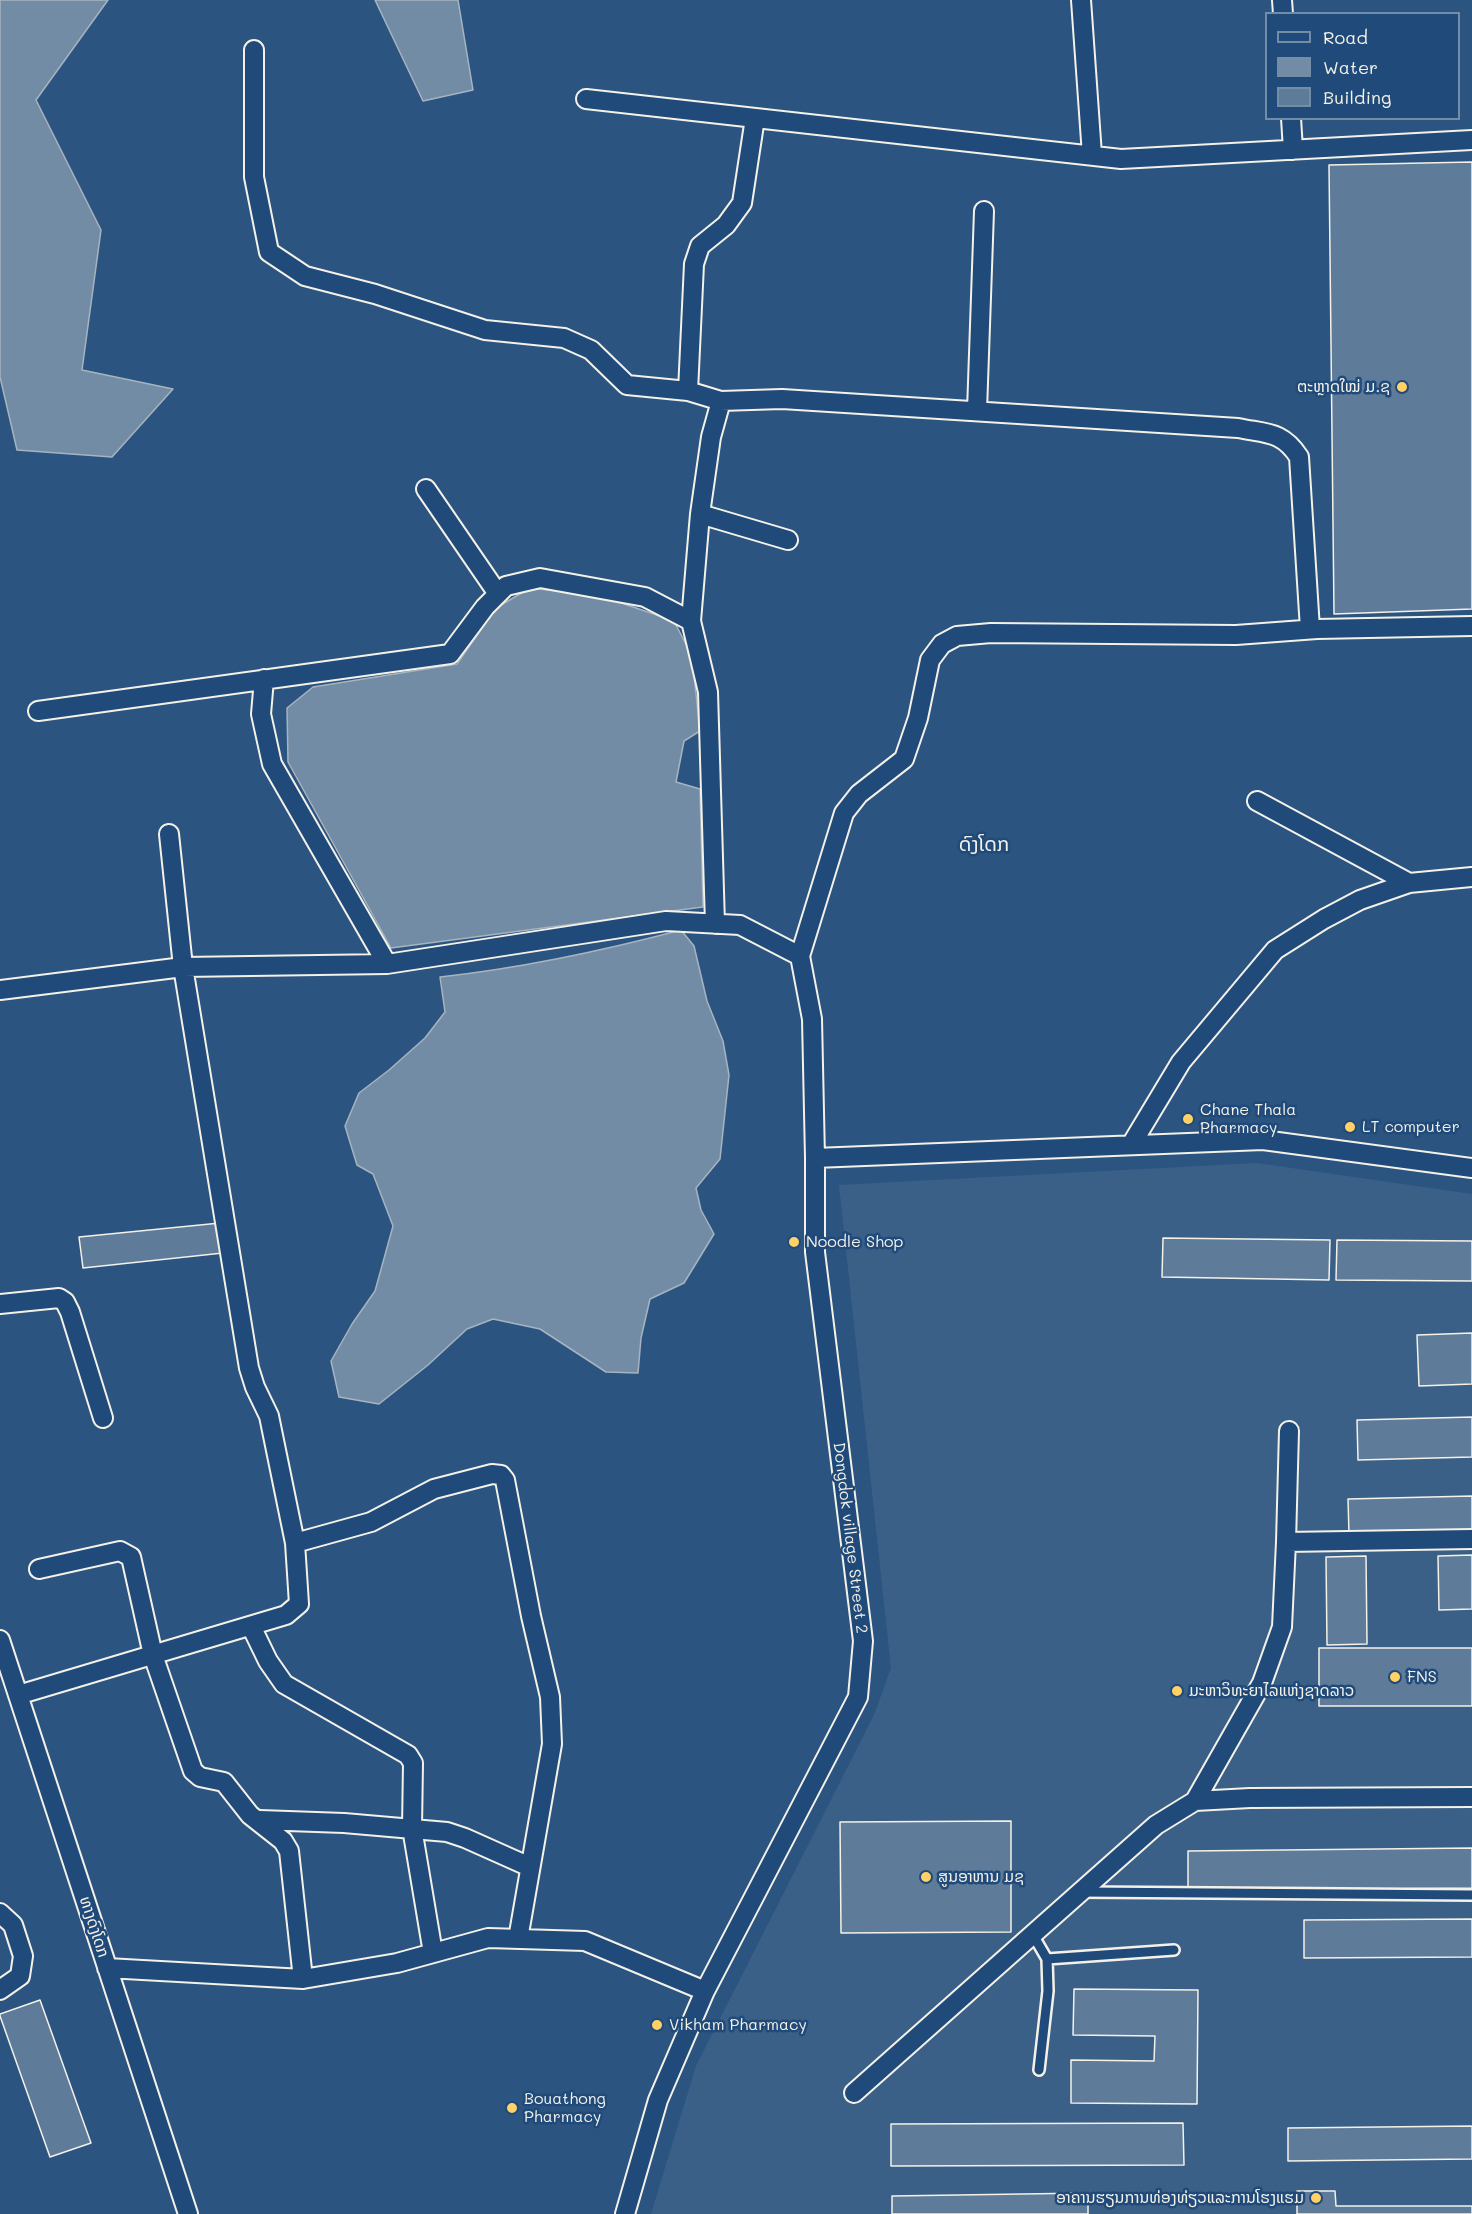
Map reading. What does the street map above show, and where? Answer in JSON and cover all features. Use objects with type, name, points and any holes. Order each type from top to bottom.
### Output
[{"type":"street","points":[[1081,0],[1092,155]]},
{"type":"street","points":[[254,50],[254,177],[269,252],[305,276],[375,294],[485,330],[564,338],[591,350],[627,385],[688,391],[722,401],[782,399],[977,411],[1238,428],[1279,436],[1291,444],[1299,457],[1310,629]]},
{"type":"street","points":[[586,99],[1121,159],[1472,141]]},
{"type":"street","points":[[688,391],[694,264],[700,246],[726,225],[742,203],[756,118]]},
{"type":"street","points":[[1291,120],[1293,150]]},
{"type":"street","points":[[977,411],[984,211]]},
{"type":"street","points":[[715,924],[708,692],[691,621],[700,514],[711,438],[722,401]]},
{"type":"street","points":[[426,489],[498,594]]},
{"type":"street","points":[[700,514],[788,540]]},
{"type":"street","points":[[38,711],[450,654],[485,607],[506,586],[540,578],[645,597],[691,621]]},
{"type":"street","points":[[0,990],[183,967],[387,964],[666,921],[740,925],[800,956],[844,813],[859,794],[904,759],[918,718],[930,660],[942,644],[957,636],[991,633],[1236,635],[1310,629],[1472,626]]},
{"type":"street","points":[[264,679],[261,714],[272,764],[387,964]]},
{"type":"street","points":[[1257,801],[1409,883]]},
{"type":"street","points":[[18,1695],[286,1615],[299,1604],[295,1543],[269,1416],[249,1368],[183,967],[169,834]]},
{"type":"street","points":[[1131,1145],[1181,1062],[1275,950],[1324,919],[1360,900],[1409,883],[1472,877]]},
{"type":"street","name":"Dongdok village Street 2","points":[[625,2214],[658,2100],[705,1991],[858,1697],[863,1641],[815,1252],[816,1158],[812,1019],[800,956]]},
{"type":"street","points":[[816,1158],[1263,1140],[1472,1168]]},
{"type":"street","points":[[0,1304],[59,1298],[65,1302],[104,1418]]},
{"type":"street","points":[[1195,1801],[1262,1683],[1282,1628],[1289,1431]]},
{"type":"street","points":[[295,1543],[371,1522],[434,1489],[492,1474],[501,1475],[505,1480],[531,1616],[550,1697],[552,1744],[518,1939]]},
{"type":"street","points":[[1286,1542],[1472,1539]]},
{"type":"street","points":[[39,1569],[120,1551],[131,1557],[153,1655],[193,1771],[200,1777],[224,1782],[250,1815],[260,1820],[283,1841],[289,1851],[303,1979]]},
{"type":"street","points":[[251,1626],[268,1661],[284,1683],[408,1755],[413,1763],[412,1828],[433,1953]]},
{"type":"street","name":"ທາງດົງໂດກ","points":[[0,1640],[188,2214]]},
{"type":"street","points":[[854,2093],[1156,1825],[1195,1801],[1250,1798],[1472,1797]]},
{"type":"street","points":[[260,1820],[344,1823],[447,1832],[530,1867]]},
{"type":"street","points":[[0,1913],[13,1925],[23,1956],[20,1976],[0,1990]]},
{"type":"street","points":[[107,1968],[303,1979],[398,1963],[488,1938],[585,1941],[705,1991]]},
{"type":"lane","points":[[1080,1892],[1472,1895]]},
{"type":"lane","points":[[1033,1935],[1047,1959],[1048,1991],[1039,2070]]},
{"type":"lane","points":[[1047,1959],[1174,1950]]},
{"type":"shaded area","name":"ມະຫາວິທະຍາໄລແຫ່ງຊາດລາວ","points":[[1257,1163],[1472,1194],[1472,2214],[651,2214],[696,2066],[874,1715],[891,1668],[839,1185]]},
{"type":"water","points":[[0,0],[108,0],[36,100],[101,230],[82,370],[173,389],[112,457],[17,450],[0,377]]},
{"type":"water","points":[[375,0],[458,0],[473,90],[423,101]]},
{"type":"water","points":[[530,588],[601,596],[674,621],[692,656],[700,731],[684,741],[676,782],[700,789],[703,907],[391,948],[288,762],[287,708],[313,687],[457,664],[496,608]]},
{"type":"water","points":[[681,930],[694,946],[707,1001],[723,1041],[729,1075],[720,1159],[696,1188],[701,1210],[714,1234],[684,1283],[650,1299],[641,1338],[638,1373],[606,1372],[540,1329],[493,1319],[467,1329],[428,1365],[379,1404],[339,1397],[331,1361],[352,1324],[375,1291],[393,1226],[373,1174],[357,1165],[345,1126],[359,1093],[425,1038],[445,1012],[440,977],[562,958]]},
{"type":"building","name":"ຕະຫຼາດໃໝ່ ມ.ຊ","points":[[1472,162],[1472,609],[1334,614],[1329,165]]},
{"type":"building","points":[[220,1223],[223,1253],[83,1268],[79,1237]]},
{"type":"building","points":[[1163,1238],[1330,1240],[1329,1280],[1162,1277]]},
{"type":"building","points":[[1337,1240],[1472,1241],[1472,1281],[1336,1280]]},
{"type":"building","points":[[1472,1333],[1472,1384],[1419,1386],[1417,1335]]},
{"type":"building","points":[[1472,1417],[1472,1457],[1358,1460],[1357,1420]]},
{"type":"building","points":[[1472,1496],[1472,1531],[1349,1534],[1348,1499]]},
{"type":"building","points":[[1472,1555],[1472,1609],[1439,1610],[1438,1556]]},
{"type":"building","points":[[1366,1556],[1367,1644],[1327,1645],[1326,1557]]},
{"type":"building","name":"FNS","points":[[1319,1648],[1472,1648],[1472,1706],[1319,1706]]},
{"type":"building","name":"ສູນອາຫານ ມຊ","points":[[1011,1821],[1011,1932],[841,1933],[840,1822]]},
{"type":"building","points":[[1472,1848],[1472,1888],[1188,1891],[1188,1851]]},
{"type":"building","points":[[1472,1919],[1472,1957],[1304,1958],[1304,1920]]},
{"type":"building","points":[[1074,1989],[1198,1990],[1197,2104],[1071,2103],[1071,2060],[1154,2061],[1155,2036],[1073,2035]]},
{"type":"building","points":[[40,2000],[91,2143],[50,2157],[0,2016],[0,2014]]},
{"type":"building","points":[[1183,2123],[1184,2165],[891,2166],[891,2124]]},
{"type":"building","points":[[1472,2126],[1472,2159],[1288,2161],[1288,2128]]},
{"type":"building","name":"ອາຄານຮຽນການທ່ອງທ່ຽວແລະການໂຮງແຮມ","points":[[1297,2191],[1335,2191],[1336,2206],[1472,2206],[1472,2214],[1297,2214]]},
{"type":"building","points":[[1088,2193],[1088,2214],[892,2214],[892,2196]]},
{"type":"place","name":"ຕະຫຼາດໃໝ່ ມ.ຊ","points":[[1402,387]]},
{"type":"place","name":"Chane Thala Pharmacy","points":[[1188,1119]]},
{"type":"place","name":"LT computer","points":[[1350,1127]]},
{"type":"place","name":"Noodle Shop","points":[[794,1242]]},
{"type":"place","name":"FNS","points":[[1395,1677]]},
{"type":"place","name":"ມະຫາວິທະຍາໄລແຫ່ງຊາດລາວ","points":[[1177,1691]]},
{"type":"place","name":"ສູນອາຫານ ມຊ","points":[[926,1877]]},
{"type":"place","name":"Vikham Pharmacy","points":[[657,2025]]},
{"type":"place","name":"Bouathong Pharmacy","points":[[512,2108]]},
{"type":"place","name":"ອາຄານຮຽນການທ່ອງທ່ຽວແລະການໂຮງແຮມ","points":[[1316,2198]]},
{"type":"district","name":"ດົງໂດກ","points":[[984,845]]}]
